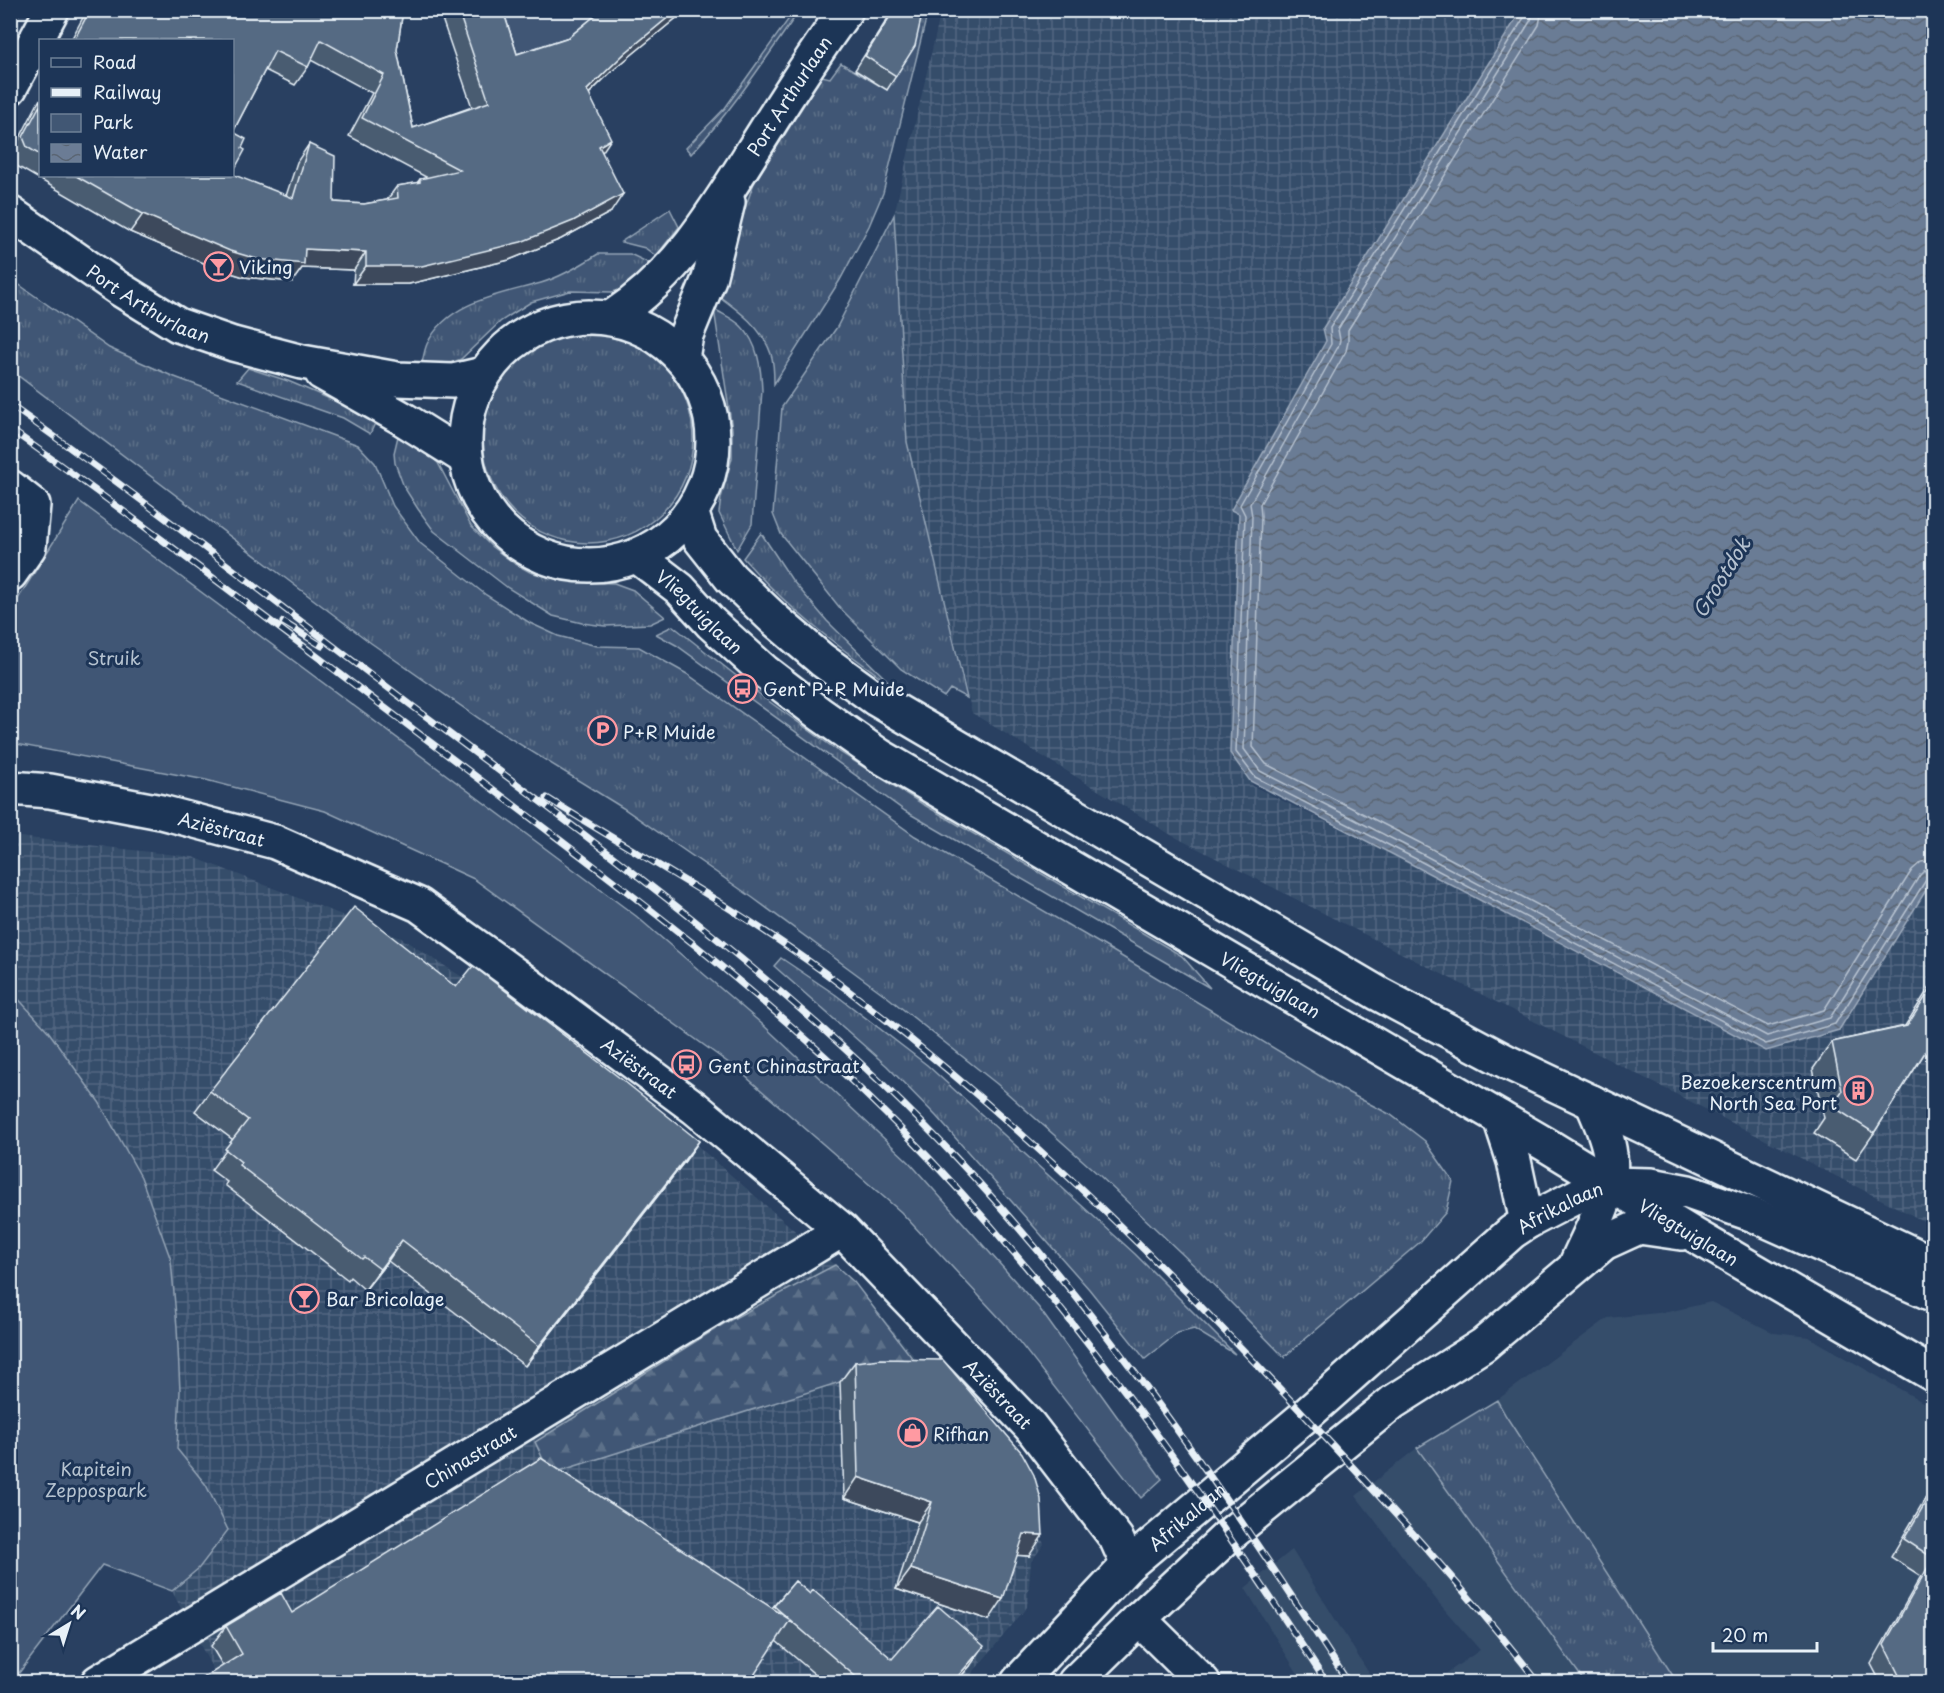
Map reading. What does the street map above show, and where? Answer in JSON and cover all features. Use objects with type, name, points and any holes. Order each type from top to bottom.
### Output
[{"type":"main road","points":[[10,88],[52,10]]},
{"type":"main road","name":"Port Arthurlaan","points":[[615,315],[676,263],[734,181],[810,61],[846,10]]},
{"type":"main road","name":"Port Arthurlaan","points":[[682,358],[686,335],[709,279],[734,181]]},
{"type":"main road","name":"Port Arthurlaan","points":[[10,213],[118,288],[178,324],[233,344],[302,362],[411,380],[453,381],[483,374]]},
{"type":"main road","points":[[615,315],[651,333],[682,358],[701,387],[712,420],[713,455],[705,489],[692,514],[664,541],[637,556],[604,565],[570,564],[537,554],[508,536],[485,510],[470,479],[464,457],[468,408],[483,374],[507,345],[539,326],[577,316],[615,315]]},
{"type":"main road","name":"Port Arthurlaan","points":[[302,362],[431,435],[464,457]]},
{"type":"main road","points":[[10,487],[33,505],[29,547],[10,574]]},
{"type":"main road","points":[[692,514],[700,539],[731,578],[822,660],[876,699],[1379,994],[1509,1063],[1934,1264]]},
{"type":"main road","name":"Vliegtuiglaan","points":[[637,556],[680,589],[711,623],[764,671],[880,756],[1500,1118],[1694,1235],[1934,1375]]},
{"type":"main road","name":"Aziëstraat","points":[[10,788],[50,791],[161,812],[275,842],[419,905],[695,1108],[842,1230],[1030,1426],[1116,1538],[1128,1565]]},
{"type":"main road","points":[[1592,1102],[1611,1156],[1609,1184],[1652,1185],[1688,1192],[1754,1215],[1934,1295]]},
{"type":"main road","points":[[1500,1118],[1514,1161],[1527,1222]]},
{"type":"main road","name":"Afrikalaan","points":[[1018,1683],[1128,1565],[1305,1416],[1527,1222],[1581,1194],[1609,1184]]},
{"type":"main road","name":"Afrikalaan","points":[[1075,1683],[1139,1619],[1228,1536],[1393,1402],[1483,1344],[1574,1269],[1609,1184]]},
{"type":"main road","points":[[1574,1269],[1604,1243],[1639,1227],[1694,1235]]},
{"type":"main road","name":"Chinastraat","points":[[98,1683],[842,1230]]},
{"type":"main road","points":[[1139,1619],[1203,1683]]},
{"type":"shaded area","points":[[941,11],[1521,11],[1323,328],[1326,341],[1231,510],[1239,514],[1230,753],[1253,786],[1415,866],[1766,1051],[1839,1030],[1933,879],[1933,1226],[1173,836],[972,713],[907,442],[894,215]]},
{"type":"shaded area","points":[[11,836],[193,857],[401,938],[617,1076],[854,1282],[1008,1472],[1044,1544],[1031,1562],[1027,1607],[965,1682],[209,1682],[217,1677],[172,1591],[199,1568],[206,1485],[177,1449],[180,1391],[171,1260],[141,1177],[99,1102],[48,1031],[11,991]]},
{"type":"shaded area","points":[[1711,1302],[1774,1333],[1809,1337],[1933,1408],[1933,1682],[1677,1682],[1497,1400],[1608,1318],[1668,1312]]},
{"type":"shaded area","points":[[1417,1448],[1585,1682],[1434,1682],[1480,1650],[1438,1602],[1356,1496]]},
{"type":"shaded area","points":[[1292,1550],[1375,1682],[1303,1682],[1245,1588]]},
{"type":"green space","points":[[795,10],[799,11],[748,84],[691,154],[686,148],[725,108]]},
{"type":"green space","points":[[484,11],[612,11],[556,55],[505,72]]},
{"type":"green space","points":[[916,11],[928,11],[883,193],[869,226],[840,280],[774,384],[772,358],[762,335],[741,313],[716,294],[754,183],[822,76],[830,78],[841,63],[887,90]]},
{"type":"green space","points":[[670,209],[679,227],[656,256],[645,248],[621,242]]},
{"type":"green space","points":[[894,215],[907,442],[967,698],[950,689],[944,697],[901,669],[840,608],[781,534],[773,514],[782,407],[837,327]]},
{"type":"green space","points":[[598,254],[630,254],[649,263],[641,273],[620,290],[612,292],[570,291],[531,302],[501,321],[461,359],[443,366],[421,367],[427,344],[436,330],[461,309],[492,296],[548,280]]},
{"type":"green space","points":[[11,279],[109,348],[172,376],[358,445],[375,463],[393,506],[420,543],[486,595],[530,623],[558,636],[597,646],[639,647],[687,674],[915,836],[1111,950],[1343,1090],[1391,1115],[1425,1141],[1453,1181],[1446,1212],[1420,1242],[1284,1357],[1200,1271],[1099,1175],[997,1084],[885,995],[753,898],[623,808],[487,724],[371,643],[11,372]]},
{"type":"green space","points":[[714,309],[736,322],[747,333],[758,356],[761,373],[762,390],[752,524],[737,550],[719,513],[732,458],[732,429]]},
{"type":"green space","points":[[588,333],[608,335],[628,341],[646,351],[662,364],[675,380],[685,398],[691,418],[693,438],[691,458],[685,478],[675,496],[662,512],[646,525],[628,535],[608,541],[588,543],[568,541],[548,535],[530,525],[514,512],[501,496],[491,478],[485,458],[483,438],[485,418],[491,398],[501,380],[514,364],[530,351],[548,341],[568,335]]},
{"type":"green space","points":[[248,368],[288,381],[377,419],[370,434],[343,418],[237,381]]},
{"type":"green space","points":[[399,432],[421,447],[438,463],[471,526],[492,547],[514,563],[530,572],[563,581],[614,583],[633,590],[665,617],[650,624],[605,626],[582,623],[553,616],[508,588],[434,531],[418,509],[404,487],[395,463],[394,453]]},
{"type":"green space","name":"Struik","points":[[79,501],[636,916],[762,1024],[909,1162],[1039,1308],[1162,1479],[1141,1498],[1006,1325],[901,1212],[737,1069],[474,879],[325,811],[206,780],[11,743],[11,610]]},
{"type":"green space","points":[[761,533],[792,580],[827,621],[892,685],[814,626],[777,594],[743,558]]},
{"type":"green space","points":[[673,626],[767,700],[838,751],[921,803],[1182,956],[1210,988],[905,811],[676,645],[656,634]]},
{"type":"green space","points":[[781,958],[836,995],[927,1065],[1135,1254],[1235,1354],[1194,1329],[1178,1333],[1145,1359],[1089,1289],[936,1116],[887,1066],[774,966]]},
{"type":"green space","name":"Kapitein Zeppospark","points":[[11,991],[48,1031],[99,1102],[141,1177],[171,1260],[180,1391],[177,1449],[206,1485],[228,1530],[199,1568],[172,1591],[102,1565],[10,1682]]},
{"type":"green space","points":[[835,1265],[854,1282],[929,1380],[840,1382],[550,1474],[535,1442],[725,1323]]},
{"type":"green space","points":[[1497,1400],[1677,1682],[1585,1682],[1417,1448]]},
{"type":"water","name":"Grootdok","points":[[1521,11],[1933,11],[1933,879],[1839,1030],[1766,1051],[1250,781],[1230,753],[1239,514],[1231,510],[1326,341],[1323,328]]},
{"type":"building","points":[[10,10],[20,10],[10,31]]},
{"type":"building","points":[[90,10],[403,10],[397,50],[413,128],[489,102],[458,10],[503,10],[517,54],[569,37],[602,10],[677,10],[625,53],[587,90],[611,139],[599,146],[623,194],[573,221],[521,242],[422,266],[366,266],[366,252],[305,249],[304,264],[257,259],[230,251],[143,214],[78,177],[234,177],[234,175],[293,198],[309,144],[335,156],[334,202],[364,204],[398,198],[397,186],[460,170],[362,118],[384,75],[321,40],[308,67],[275,51],[234,130],[234,39],[75,39]]},
{"type":"building","points":[[894,10],[923,10],[915,46],[896,76],[865,56]]},
{"type":"building","points":[[39,107],[39,154],[27,147],[23,137]]},
{"type":"building","points":[[234,133],[246,139],[242,148],[245,150],[234,170]]},
{"type":"building","points":[[354,907],[456,987],[473,966],[699,1141],[539,1346],[402,1240],[380,1269],[364,1257],[362,1259],[239,1165],[241,1162],[225,1149],[248,1120],[210,1091]]},
{"type":"building","name":"Bezoekerscentrum North Sea Port","points":[[1934,984],[1934,1038],[1874,1133],[1832,1106],[1842,1091],[1832,1042],[1907,1026]]},
{"type":"building","points":[[881,1359],[943,1360],[1022,1453],[1034,1475],[1041,1499],[1043,1535],[1024,1534],[1003,1599],[911,1569],[932,1502],[858,1477],[855,1362]]},
{"type":"building","points":[[541,1458],[789,1619],[774,1606],[795,1581],[810,1594],[813,1590],[892,1659],[938,1606],[984,1646],[952,1683],[863,1683],[790,1620],[749,1683],[195,1683],[242,1654],[226,1626],[281,1593],[292,1613]]},
{"type":"building","points":[[1934,1488],[1934,1683],[1903,1683],[1884,1645],[1933,1558],[1904,1539]]},
{"type":"railway","points":[[10,405],[167,519],[631,871],[767,980],[895,1096],[956,1158],[1011,1219],[1115,1346],[1164,1411],[1258,1545],[1348,1682]]},
{"type":"railway","points":[[10,429],[175,549],[564,843],[737,980],[847,1077],[900,1128],[960,1192],[1074,1325],[1179,1465],[1326,1682]]},
{"type":"railway","points":[[283,622],[322,646]]},
{"type":"railway","points":[[547,798],[723,904],[792,949],[889,1022],[1011,1125],[1128,1233],[1295,1405],[1450,1575],[1538,1682]]},
{"type":"place","name":"Viking","points":[[218,266]]},
{"type":"place","name":"Gent P+R Muide","points":[[742,688]]},
{"type":"place","name":"P+R Muide","points":[[602,731]]},
{"type":"place","name":"Gent Chinastraat","points":[[687,1065]]},
{"type":"place","name":"Bezoekerscentrum North Sea Port","points":[[1858,1091]]},
{"type":"place","name":"Bar Bricolage","points":[[305,1298]]},
{"type":"place","name":"Rifhan","points":[[912,1433]]}]
